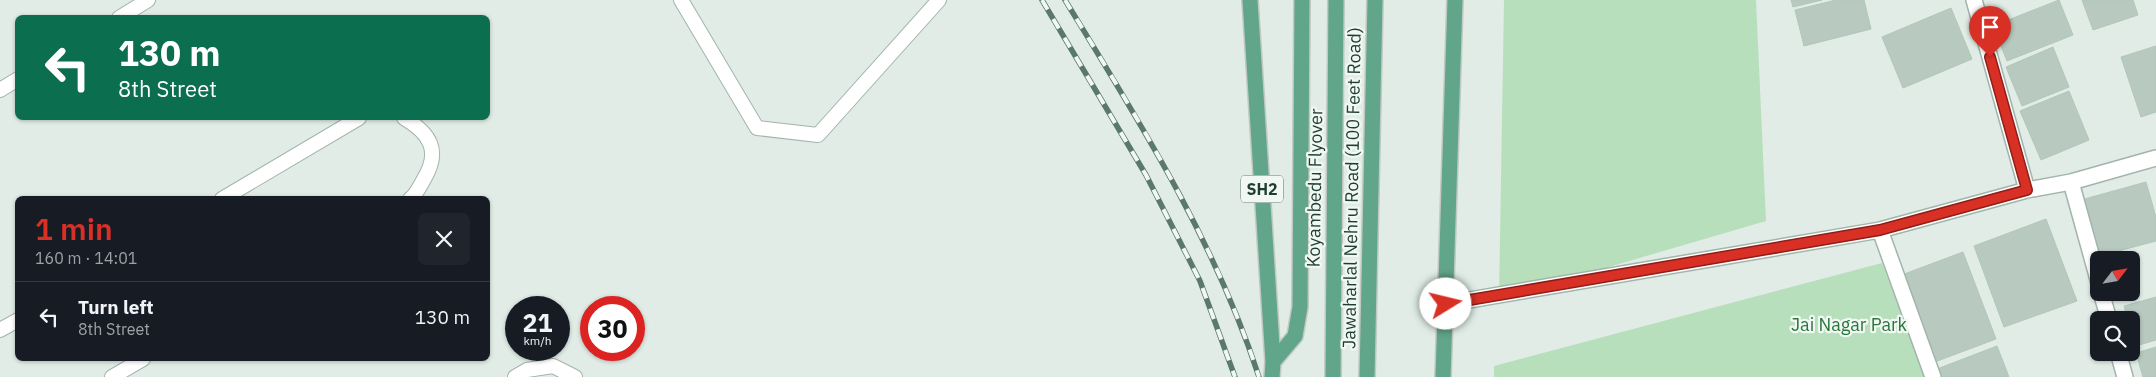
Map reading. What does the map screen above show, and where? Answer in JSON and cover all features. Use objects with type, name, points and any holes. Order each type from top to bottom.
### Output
[{"type":"main road","name":"SH2","points":[[1250,0],[1272,370]]},
{"type":"main road","name":"Koyambedu Flyover","points":[[1272,370],[1295,336],[1300,307],[1302,0]]},
{"type":"main road","name":"Koyambedu Flyover","points":[[1333,377],[1336,0]]},
{"type":"main road","name":"Jawaharlal Nehru Road (100 Feet Road)","points":[[1367,377],[1375,0]]},
{"type":"main road","points":[[1443,377],[1455,0]]},
{"type":"street","points":[[1974,0],[2027,190]]},
{"type":"street","points":[[1446,304],[1880,230],[2027,190],[2071,182],[2156,158]]},
{"type":"street","points":[[2071,182],[2090,251]]},
{"type":"street","points":[[1880,230],[1932,377]]},
{"type":"street","points":[[2121,361],[2125,377]]},
{"type":"lane","points":[[125,15],[148,0]]},
{"type":"lane","points":[[681,0],[757,128],[818,135],[940,0]]},
{"type":"lane","points":[[0,90],[15,81]]},
{"type":"lane","points":[[227,196],[356,120]]},
{"type":"lane","points":[[407,120],[426,134],[434,156],[427,174],[412,196]]},
{"type":"lane","points":[[0,330],[15,322]]},
{"type":"lane","points":[[112,377],[139,361]]},
{"type":"lane","points":[[515,377],[527,370],[554,366],[574,377]]},
{"type":"green space","points":[[1504,0],[1756,0],[1766,221],[1499,299]]},
{"type":"green space","name":"Jai Nagar Park","points":[[1882,263],[1925,377],[1494,377],[1494,366]]},
{"type":"building","points":[[1791,0],[1822,0],[1793,7]]},
{"type":"building","points":[[1836,0],[1864,0],[1871,29],[1804,46],[1795,10]]},
{"type":"building","points":[[2059,0],[2073,35],[2007,61],[1993,26]]},
{"type":"building","points":[[2082,0],[2133,0],[2138,15],[2093,30]]},
{"type":"building","points":[[1951,8],[1972,59],[1903,88],[1882,37]]},
{"type":"building","points":[[2156,46],[2156,112],[2141,117],[2121,57]]},
{"type":"building","points":[[2053,47],[2069,87],[2022,106],[2006,67]]},
{"type":"building","points":[[2069,91],[2089,140],[2041,160],[2020,111]]},
{"type":"building","points":[[2146,182],[2156,217],[2156,241],[2118,251],[2094,251],[2081,200]]},
{"type":"building","points":[[2046,219],[2077,301],[2004,327],[1974,246]]},
{"type":"building","points":[[1963,252],[1996,339],[1932,363],[1899,276]]},
{"type":"building","points":[[2156,297],[2156,340],[2140,345],[2140,311],[2125,311],[2124,306]]},
{"type":"building","points":[[1997,346],[2009,377],[1941,377],[1937,369]]},
{"type":"building","points":[[2156,347],[2156,377],[2143,377],[2138,361],[2140,361],[2140,352]]},
{"type":"railway","points":[[1042,0],[1146,175],[1200,281],[1235,377]]},
{"type":"railway","points":[[1065,0],[1147,137],[1198,230],[1221,278],[1259,377]]},
{"type":"route","points":[[1446,304],[1880,230],[2027,190],[1990,57]]}]
